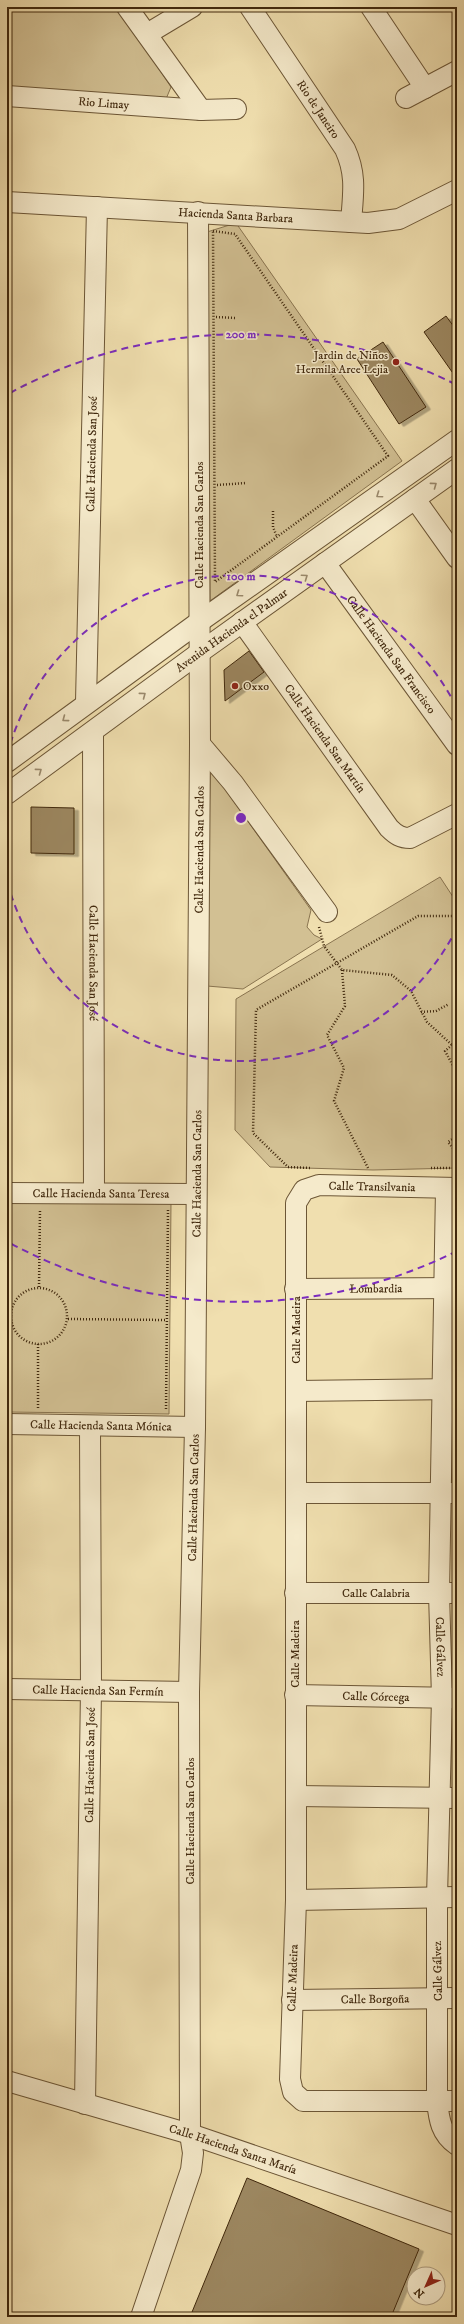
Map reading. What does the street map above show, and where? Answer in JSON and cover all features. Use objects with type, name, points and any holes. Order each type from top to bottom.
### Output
[{"type":"street","points":[[127,7],[201,110]]},
{"type":"street","points":[[147,34],[192,7]]},
{"type":"street","name":"Rio de Janeiro","points":[[250,7],[348,156],[355,177],[351,222]]},
{"type":"street","points":[[371,7],[425,88]]},
{"type":"street","points":[[406,98],[457,71]]},
{"type":"street","name":"Rio Limay","points":[[7,96],[201,110],[236,109]]},
{"type":"street","name":"Hacienda Santa Barbara","points":[[7,202],[384,223],[399,219],[457,190]]},
{"type":"street","name":"Calle Hacienda San José","points":[[86,702],[97,207]]},
{"type":"street","name":"Calle Hacienda San Carlos","points":[[141,2317],[191,2170],[193,2152],[190,2134],[190,1692],[195,1427],[195,1194],[200,744],[198,212]]},
{"type":"street","name":"Avenida Hacienda el Palmar","points":[[7,762],[86,702],[457,440]]},
{"type":"street","name":"Avenida Hacienda el Palmar","points":[[7,794],[199,653],[457,469]]},
{"type":"street","points":[[414,499],[457,558]]},
{"type":"street","name":"Calle Hacienda San Francisco","points":[[325,563],[457,745]]},
{"type":"street","name":"Calle Hacienda San Martín","points":[[242,622],[389,828],[403,838],[418,835],[457,814]]},
{"type":"street","name":"Calle Hacienda San José","points":[[93,732],[94,1193]]},
{"type":"street","points":[[200,744],[233,783],[327,912]]},
{"type":"street","name":"Calle Transilvania","points":[[296,1203],[304,1190],[320,1185],[451,1188]]},
{"type":"street","name":"Calle Gálvez","points":[[451,1188],[448,1593],[449,1798],[437,1898],[448,1998],[437,2101],[441,2128],[445,2136],[457,2145]]},
{"type":"street","name":"Calle Hacienda Santa Teresa","points":[[7,1193],[195,1194]]},
{"type":"street","name":"Calle Madeira","points":[[296,1203],[296,1900],[290,2080],[293,2092],[303,2101],[437,2101]]},
{"type":"street","name":"Lombardia","points":[[295,1289],[450,1288]]},
{"type":"street","points":[[296,1391],[450,1389]]},
{"type":"street","name":"Calle Hacienda Santa Mónica","points":[[7,1424],[90,1427],[195,1427]]},
{"type":"street","name":"Calle Hacienda San José","points":[[85,2104],[92,1689],[90,1427]]},
{"type":"street","points":[[296,1493],[449,1493]]},
{"type":"street","name":"Calle Calabria","points":[[295,1593],[448,1593]]},
{"type":"street","name":"Calle Hacienda San Fermín","points":[[7,1689],[92,1689],[190,1692]]},
{"type":"street","name":"Calle Córcega","points":[[295,1695],[449,1698]]},
{"type":"street","points":[[296,1796],[449,1798]]},
{"type":"street","points":[[296,1900],[457,1897]]},
{"type":"street","name":"Calle Borgoña","points":[[292,2000],[448,1998]]},
{"type":"street","name":"Calle Hacienda Santa María","points":[[7,2081],[190,2134],[457,2225]]},
{"type":"street","points":[[437,2101],[457,2102]]},
{"type":"path","points":[[213,230],[236,234],[388,456],[215,582],[215,485],[214,317],[213,230]]},
{"type":"path","points":[[214,317],[236,318]]},
{"type":"path","points":[[215,485],[246,483]]},
{"type":"path","points":[[273,511],[272,527],[277,537]]},
{"type":"path","points":[[327,912],[318,924],[324,946],[336,964],[342,970],[392,975],[411,991],[427,1022],[452,1046]]},
{"type":"path","points":[[317,1168],[288,1167],[252,1133],[256,1010],[418,916],[457,916]]},
{"type":"path","points":[[342,970],[345,1006],[327,1035],[344,1068],[334,1101],[368,1168]]},
{"type":"path","points":[[422,1012],[436,1011],[448,1004]]},
{"type":"path","points":[[457,1046],[452,1046],[446,1051],[457,1073]]},
{"type":"path","points":[[457,1136],[448,1142],[457,1154]]},
{"type":"path","points":[[361,1168],[376,1168]]},
{"type":"path","points":[[428,1168],[457,1168]]},
{"type":"path","points":[[39,1287],[40,1207]]},
{"type":"path","points":[[159,1409],[167,1409],[168,1208]]},
{"type":"path","points":[[39,1287],[48,1289],[60,1297],[67,1310],[68,1319],[59,1336],[51,1342],[38,1344],[24,1340],[17,1334],[11,1317],[14,1304],[22,1293],[39,1287]]},
{"type":"path","points":[[68,1319],[167,1320]]},
{"type":"path","points":[[38,1344],[38,1408]]},
{"type":"path","points":[[30,1408],[46,1408]]},
{"type":"shaded area","points":[[16,7],[118,7],[171,87],[166,99],[7,89],[7,13]]},
{"type":"shaded area","points":[[236,223],[402,461],[210,601],[207,232]]},
{"type":"shaded area","points":[[210,768],[311,910],[307,927],[314,935],[322,939],[243,989],[207,986]]},
{"type":"shaded area","points":[[440,877],[457,903],[457,1168],[373,1170],[270,1167],[235,1130],[236,999]]},
{"type":"shaded area","points":[[7,1202],[171,1202],[169,1414],[7,1412]]},
{"type":"building","points":[[446,316],[457,331],[457,379],[424,332]]},
{"type":"building","points":[[383,342],[426,407],[399,424],[357,359]]},
{"type":"building","name":"Oxxo","points":[[249,651],[264,672],[225,701],[224,670]]},
{"type":"building","points":[[31,807],[74,808],[74,854],[31,853]]},
{"type":"building","points":[[247,2178],[419,2249],[412,2266],[406,2266],[406,2281],[391,2317],[190,2317]]},
{"type":"place","name":"Jardin de Niños Hermila Arce Lejia","points":[[396,362]]},
{"type":"place","name":"Oxxo","points":[[235,686]]}]
